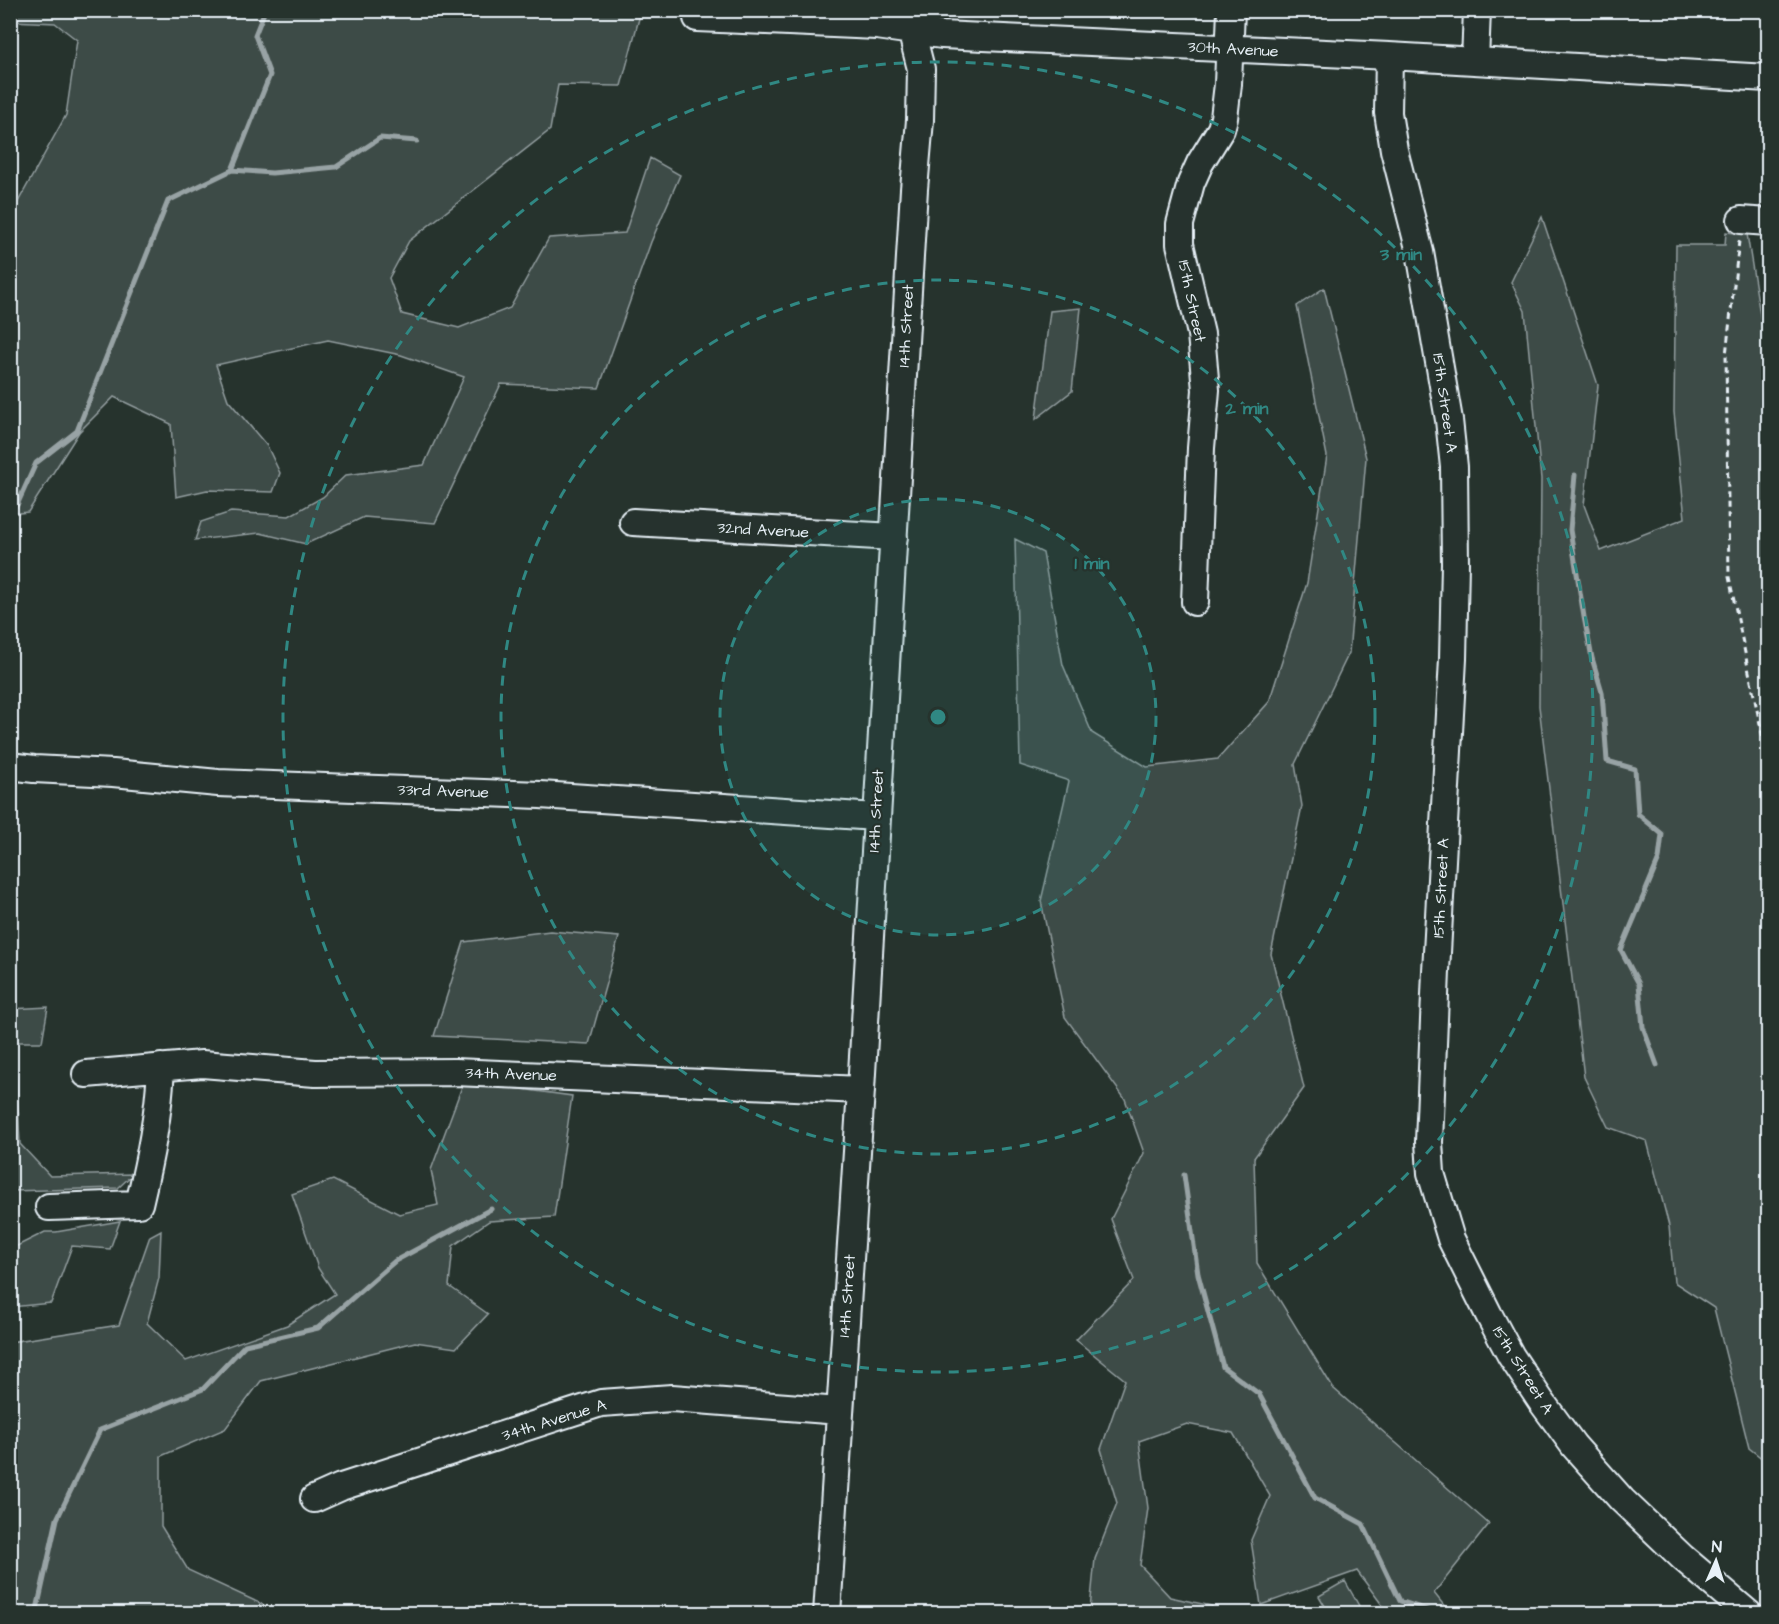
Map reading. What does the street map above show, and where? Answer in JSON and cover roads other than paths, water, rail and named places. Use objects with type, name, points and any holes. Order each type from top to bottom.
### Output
[{"type":"street","name":"15th Street","points":[[1195,602],[1200,460],[1206,390],[1201,334],[1183,261],[1180,224],[1191,183],[1200,163],[1221,129],[1228,84],[1231,10]]},
{"type":"street","points":[[1475,61],[1478,10]]},
{"type":"street","name":"30th Avenue","points":[[697,18],[877,26],[908,21],[1229,49],[1768,78]]},
{"type":"street","name":"14th Street","points":[[827,1614],[921,98],[921,69],[908,21]]},
{"type":"street","name":"15th Street A","points":[[1389,56],[1388,113],[1394,150],[1420,252],[1449,420],[1454,467],[1453,659],[1436,971],[1431,1173],[1451,1239],[1511,1356],[1541,1401],[1574,1446],[1645,1523],[1749,1614]]},
{"type":"street","points":[[1741,220],[1768,222]]},
{"type":"street","name":"32nd Avenue","points":[[633,522],[894,537]]},
{"type":"street","name":"33rd Avenue","points":[[10,766],[34,770],[113,773],[218,783],[540,795],[876,817]]},
{"type":"street","name":"34th Avenue","points":[[86,1074],[202,1064],[315,1073],[455,1072],[861,1090]]},
{"type":"street","points":[[49,1207],[139,1204],[153,1147],[161,1067]]},
{"type":"street","name":"34th Avenue A","points":[[314,1499],[341,1487],[601,1403],[672,1398],[840,1411]]},
{"type":"waterway","points":[[10,510],[17,505],[36,463],[77,431],[168,201],[232,170],[270,75],[255,35],[265,10]]},
{"type":"waterway","points":[[232,170],[272,173],[336,167],[380,138],[417,141]]},
{"type":"waterway","points":[[1575,475],[1570,530],[1592,658],[1602,692],[1607,761],[1635,769],[1638,814],[1662,834],[1659,859],[1621,950],[1639,984],[1643,1027],[1657,1065]]},
{"type":"waterway","points":[[1184,1175],[1198,1274],[1223,1367],[1259,1394],[1315,1498],[1363,1524],[1400,1601],[1439,1614]]},
{"type":"waterway","points":[[36,1614],[57,1519],[100,1430],[203,1389],[245,1345],[318,1328],[395,1261],[491,1209]]}]
